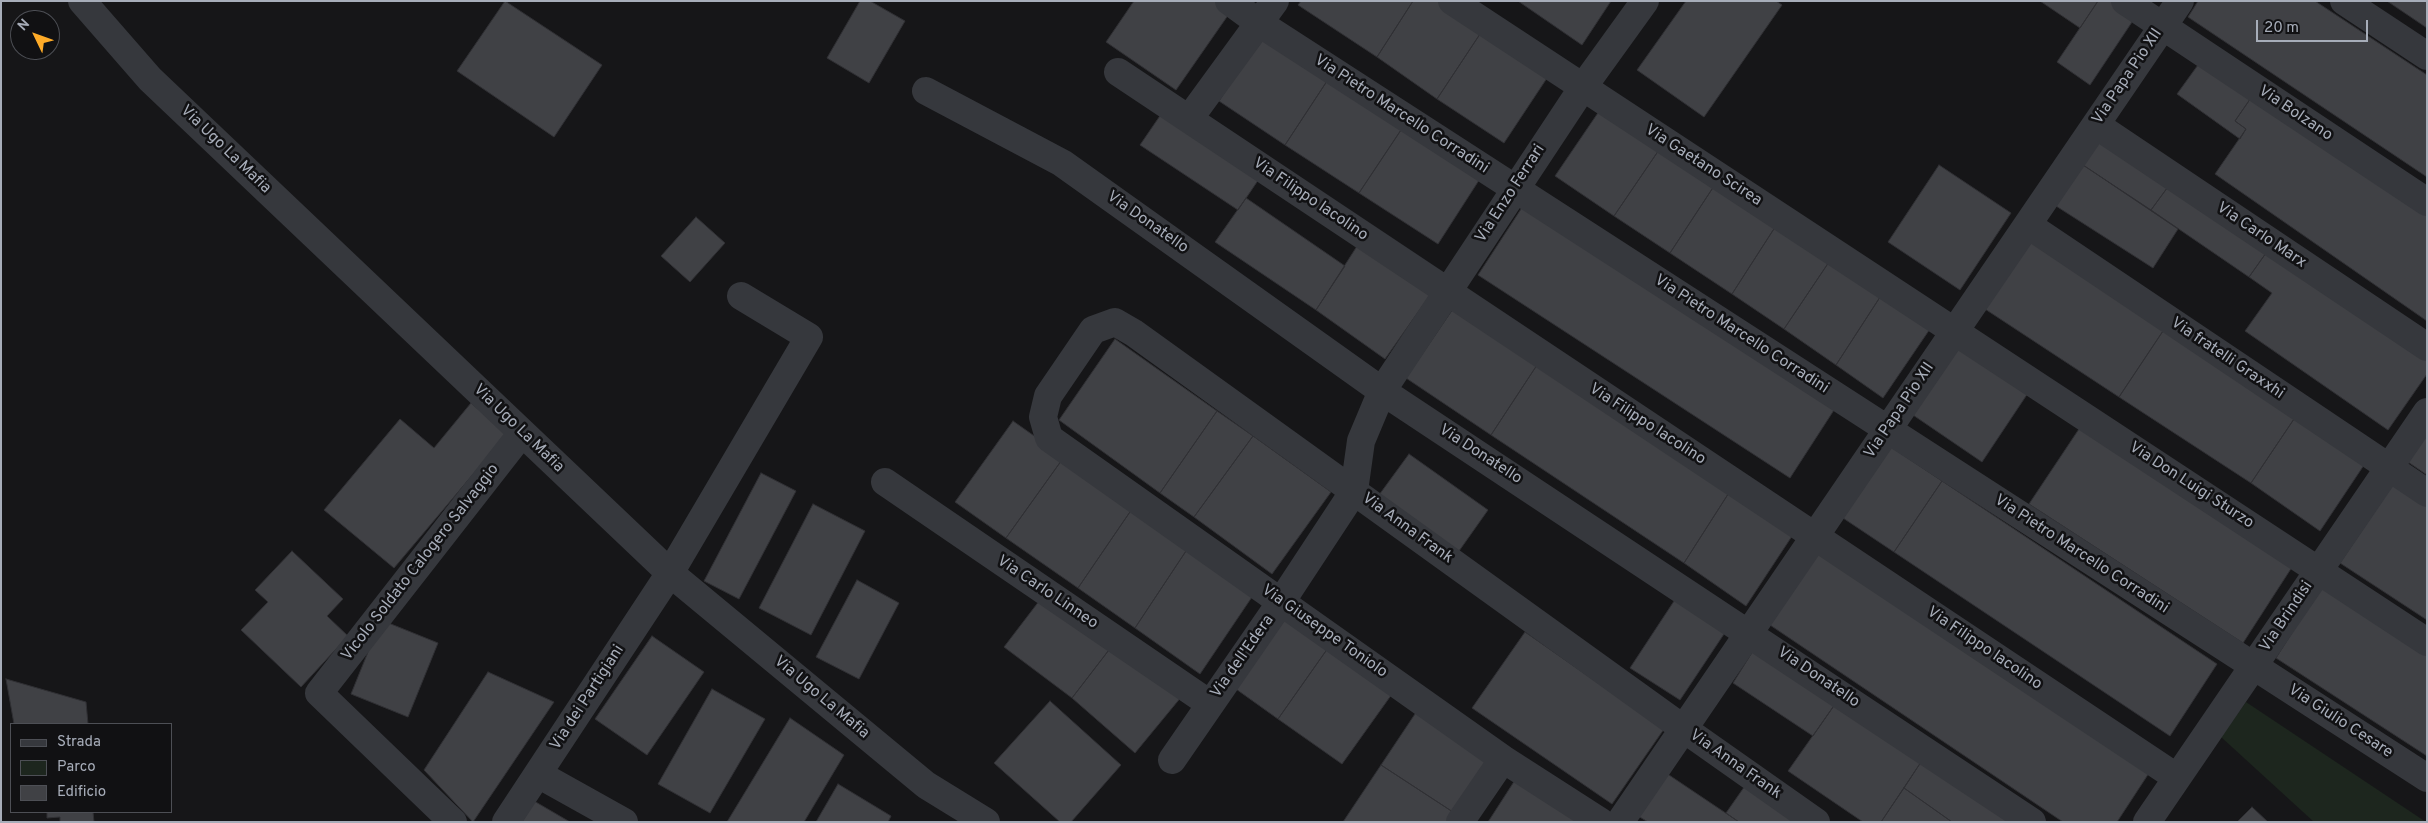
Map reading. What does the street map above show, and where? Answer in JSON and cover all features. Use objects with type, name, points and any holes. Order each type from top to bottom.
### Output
[{"type":"street","name":"Via Ugo La Mafia","points":[[82,1],[150,79],[670,573],[926,785],[986,822]]},
{"type":"street","name":"Via Pietro Marcello Corradini","points":[[1229,1],[1259,23],[2254,667]]},
{"type":"street","points":[[1189,119],[1275,1]]},
{"type":"street","name":"Via Gaetano Scirea","points":[[1452,1],[1955,330]]},
{"type":"street","name":"Via Enzo Ferrari","points":[[1382,391],[1583,87],[1645,1]]},
{"type":"street","name":"Via Bolzano","points":[[2125,1],[2427,202]]},
{"type":"street","name":"Via Papa Pio XII","points":[[1620,822],[2180,1]]},
{"type":"street","points":[[2344,1],[2427,56]]},
{"type":"street","name":"Via Filippo Iacolino","points":[[1118,72],[2176,777]]},
{"type":"street","name":"Via Donatello","points":[[926,91],[1062,163],[1382,391],[1749,632],[2032,822]]},
{"type":"street","name":"Via Carlo Marx","points":[[2096,125],[2427,347]]},
{"type":"street","name":"Via fratelli Graxxhi","points":[[2028,225],[2427,493]]},
{"type":"street","name":"Via dei Partigiani","points":[[506,822],[670,573],[809,337],[741,296]]},
{"type":"street","name":"Via Anna Frank","points":[[1049,438],[1043,417],[1048,396],[1093,330],[1115,322],[1354,490],[1684,729],[1816,822]]},
{"type":"street","name":"Via Don Luigi Sturzo","points":[[1955,330],[2427,642]]},
{"type":"street","name":"Via dell'Edera","points":[[1172,760],[1281,602],[1354,490],[1361,440],[1382,391]]},
{"type":"street","name":"Via Brindisi","points":[[2147,822],[2427,412]]},
{"type":"street","name":"Vicolo Soldato Calogero Salvaggio","points":[[453,822],[319,693],[522,433]]},
{"type":"street","name":"Via Giuseppe Toniolo","points":[[1049,438],[1502,759],[1602,822]]},
{"type":"street","name":"Via Carlo Linneo","points":[[884,482],[1210,704]]},
{"type":"street","name":"Via Giulio Cesare","points":[[2254,667],[2427,778]]},
{"type":"street","points":[[1460,822],[1502,759]]},
{"type":"street","points":[[538,774],[624,822]]},
{"type":"green space","points":[[2246,702],[2426,822],[2314,822],[2221,737]]},
{"type":"building","points":[[505,1],[602,65],[554,137],[457,71]]},
{"type":"building","points":[[860,1],[870,1],[905,21],[869,83],[827,58]]},
{"type":"building","points":[[1134,1],[1218,1],[1231,11],[1176,90],[1106,42]]},
{"type":"building","points":[[1301,1],[1413,1],[1377,57],[1298,5]]},
{"type":"building","points":[[1413,1],[1444,1],[1484,28],[1437,99],[1377,57]]},
{"type":"building","points":[[1518,1],[1611,1],[1582,45]]},
{"type":"building","points":[[1686,1],[1776,1],[1782,5],[1704,117],[1637,70]]},
{"type":"building","points":[[2040,1],[2098,1],[2080,28]]},
{"type":"building","points":[[2098,1],[2115,1],[2136,16],[2090,85],[2057,62]]},
{"type":"building","points":[[2198,1],[2315,1],[2427,75],[2427,177],[2188,17]]},
{"type":"building","points":[[2387,1],[2427,1],[2427,28]]},
{"type":"building","points":[[1484,28],[1551,72],[1504,143],[1437,99]]},
{"type":"building","points":[[1265,32],[1331,75],[1285,145],[1219,101]]},
{"type":"building","points":[[2203,58],[2255,92],[2235,121],[2246,129],[2240,139],[2177,94]]},
{"type":"building","points":[[1331,75],[1405,124],[1359,193],[1285,145]]},
{"type":"building","points":[[2255,92],[2427,212],[2427,321],[2215,174],[2246,129],[2235,121]]},
{"type":"building","points":[[1604,104],[1663,144],[1614,216],[1555,176]]},
{"type":"building","points":[[1166,107],[1263,173],[1238,210],[1140,145]]},
{"type":"building","points":[[1405,124],[1483,174],[1438,244],[1359,193]]},
{"type":"building","points":[[2105,134],[2173,180],[2151,210],[2083,165]]},
{"type":"building","points":[[1663,144],[1718,180],[1670,253],[1614,216]]},
{"type":"building","points":[[1939,165],[2011,213],[1960,290],[1888,242]]},
{"type":"building","points":[[2083,165],[2178,229],[2153,268],[2056,206]]},
{"type":"building","points":[[1718,180],[1779,221],[1732,294],[1670,253]]},
{"type":"building","points":[[2173,180],[2271,246],[2249,277],[2151,210]]},
{"type":"building","points":[[1246,198],[1345,266],[1316,310],[1215,242]]},
{"type":"building","points":[[1523,206],[1834,410],[1790,478],[1478,275]]},
{"type":"building","points":[[696,217],[725,243],[690,282],[661,256]]},
{"type":"building","points":[[1779,221],[1833,256],[1784,329],[1732,294]]},
{"type":"building","points":[[2031,239],[2165,328],[2119,397],[1985,309]]},
{"type":"building","points":[[1361,240],[1435,288],[1385,359],[1316,310]]},
{"type":"building","points":[[2271,246],[2427,354],[2427,374],[2388,430],[2245,331],[2272,293],[2249,277]]},
{"type":"building","points":[[1833,256],[1884,291],[1836,365],[1784,329]]},
{"type":"building","points":[[1884,291],[1934,323],[1883,398],[1836,365]]},
{"type":"building","points":[[1455,306],[1539,362],[1491,435],[1406,378]]},
{"type":"building","points":[[2165,328],[2298,413],[2251,483],[2119,397]]},
{"type":"building","points":[[1115,339],[1217,411],[1160,493],[1059,420]]},
{"type":"building","points":[[1961,344],[2030,390],[1982,462],[1913,415]]},
{"type":"building","points":[[1539,362],[1732,488],[1684,563],[1491,435]]},
{"type":"building","points":[[471,403],[507,434],[394,568],[324,510],[400,419],[434,448]]},
{"type":"building","points":[[1217,411],[1253,436],[1194,517],[1160,493]]},
{"type":"building","points":[[2298,413],[2368,459],[2320,531],[2251,483]]},
{"type":"building","points":[[1013,421],[1064,457],[1006,538],[955,502]]},
{"type":"building","points":[[2081,426],[2294,564],[2243,643],[2029,504]]},
{"type":"building","points":[[2427,435],[2427,475],[2408,462]]},
{"type":"building","points":[[1253,436],[1331,492],[1272,574],[1194,517]]},
{"type":"building","points":[[1891,447],[1942,481],[1894,552],[1843,518]]},
{"type":"building","points":[[1409,454],[1488,510],[1459,551],[1379,495]]},
{"type":"building","points":[[1064,457],[1134,506],[1078,588],[1006,538]]},
{"type":"building","points":[[761,473],[796,491],[739,599],[704,581]]},
{"type":"building","points":[[1942,481],[2217,664],[2170,736],[1894,552]]},
{"type":"building","points":[[2394,483],[2427,506],[2427,620],[2340,563]]},
{"type":"building","points":[[1732,488],[1796,530],[1746,606],[1684,563]]},
{"type":"building","points":[[813,504],[865,531],[811,635],[759,608]]},
{"type":"building","points":[[1134,506],[1190,545],[1135,628],[1078,588]]},
{"type":"building","points":[[1190,545],[1256,591],[1200,674],[1135,628]]},
{"type":"building","points":[[292,551],[343,599],[327,616],[348,636],[301,687],[241,630],[268,602],[255,590]]},
{"type":"building","points":[[1818,552],[2149,773],[2117,822],[2063,822],[1770,625]]},
{"type":"building","points":[[857,580],[899,603],[859,679],[816,657]]},
{"type":"building","points":[[2325,581],[2427,648],[2427,756],[2276,658]]},
{"type":"building","points":[[1680,592],[1730,625],[1680,700],[1630,668]]},
{"type":"building","points":[[1043,596],[1112,646],[1072,698],[1004,647]]},
{"type":"building","points":[[1286,618],[1328,648],[1278,719],[1236,689]]},
{"type":"building","points":[[381,620],[438,643],[408,717],[351,694]]},
{"type":"building","points":[[1525,632],[1664,729],[1612,804],[1472,708]]},
{"type":"building","points":[[652,636],[704,672],[647,755],[595,719]]},
{"type":"building","points":[[1758,643],[1840,697],[1813,736],[1733,683]]},
{"type":"building","points":[[1112,646],[1182,696],[1135,753],[1072,698]]},
{"type":"building","points":[[1328,648],[1392,694],[1342,764],[1278,719]]},
{"type":"building","points":[[488,672],[554,702],[473,822],[424,770]]},
{"type":"building","points":[[6,679],[86,702],[88,723],[14,723]]},
{"type":"building","points":[[712,689],[765,719],[710,813],[658,784]]},
{"type":"building","points":[[1840,697],[1925,756],[1881,822],[1863,822],[1788,771]]},
{"type":"building","points":[[1050,701],[1121,765],[1071,822],[1060,822],[994,763]]},
{"type":"building","points":[[1417,711],[1492,761],[1456,814],[1381,765]]},
{"type":"building","points":[[790,718],[844,755],[804,822],[727,822]]},
{"type":"building","points":[[1925,756],[2010,822],[1952,822],[1904,788]]},
{"type":"building","points":[[1381,765],[1456,814],[1451,822],[1343,822]]},
{"type":"building","points":[[1666,773],[1739,822],[1648,822],[1638,816]]},
{"type":"building","points":[[1517,777],[1585,822],[1488,822]]},
{"type":"building","points":[[1747,783],[1805,822],[1739,822],[1726,813]]},
{"type":"building","points":[[838,784],[891,816],[888,822],[816,822]]},
{"type":"building","points":[[1904,788],[1952,822],[1881,822]]},
{"type":"building","points":[[534,801],[570,822],[522,822]]},
{"type":"building","points":[[2252,807],[2268,822],[2237,822]]},
{"type":"building","points":[[47,813],[93,813],[94,822],[60,822],[60,817],[47,818]]}]
